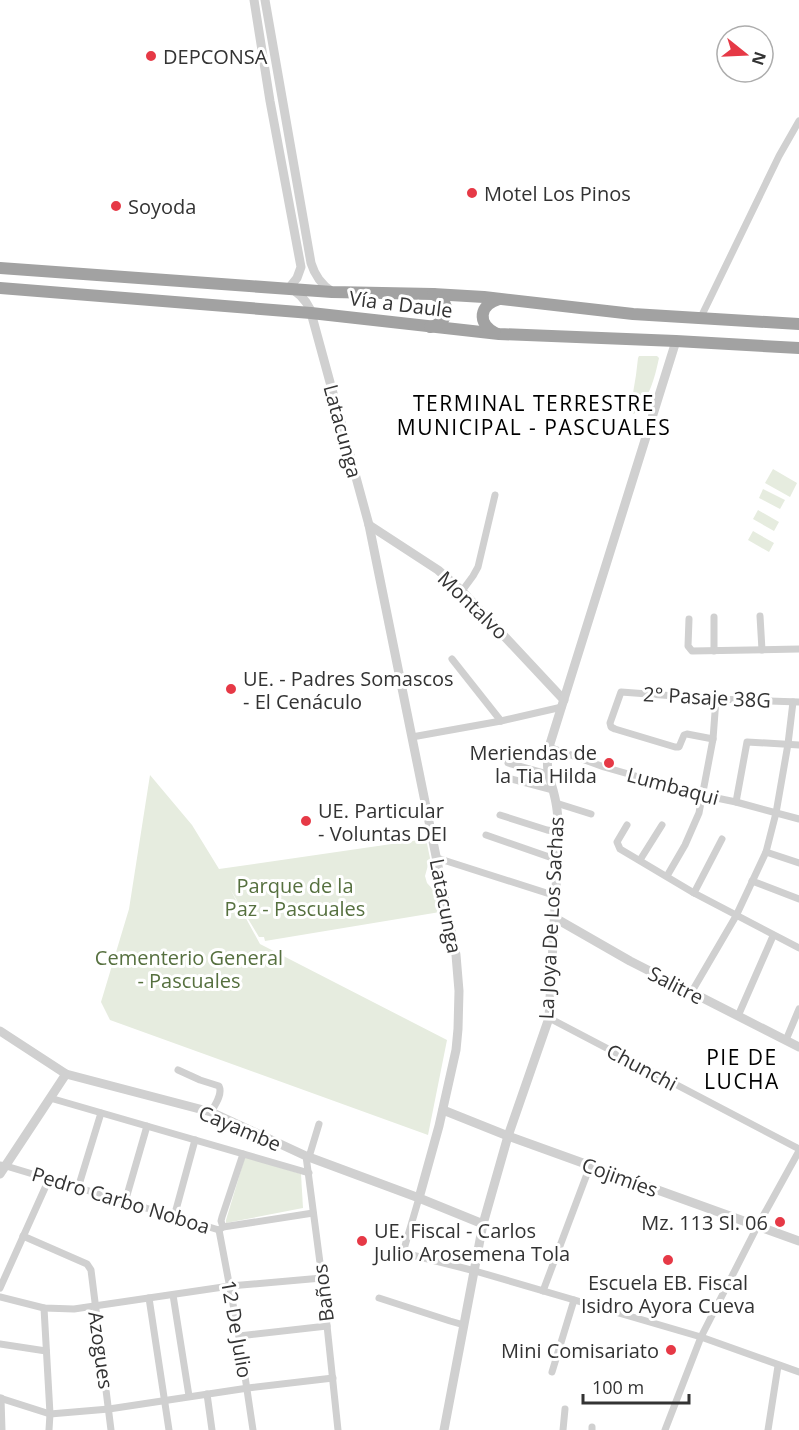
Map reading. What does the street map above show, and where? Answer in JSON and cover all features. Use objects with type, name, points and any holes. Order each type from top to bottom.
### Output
[{"type":"highway","name":"Vía a Daule","points":[[0,268],[332,292],[433,294],[506,299],[633,314],[799,324]]},
{"type":"highway","name":"Vía a Daule","points":[[0,288],[311,313],[498,334],[799,348]]},
{"type":"highway","points":[[429,327],[439,324],[446,312],[444,302],[433,294]]},
{"type":"highway","points":[[498,334],[487,329],[483,322],[483,315],[485,307],[491,302],[506,299]]},
{"type":"street","points":[[254,0],[301,267],[297,278],[289,288]]},
{"type":"street","points":[[265,0],[314,273],[332,292]]},
{"type":"street","points":[[270,101],[282,99]]},
{"type":"street","points":[[701,317],[779,156],[799,121]]},
{"type":"street","name":"Latacunga","points":[[289,288],[303,298],[311,313],[369,525],[456,955],[459,991],[456,1050],[443,1110],[404,1249],[412,1255],[474,1271]]},
{"type":"street","name":"La Joya De Los Sachas","points":[[444,1430],[483,1224],[508,1136],[549,1018],[559,832],[556,803],[548,774],[549,747],[676,341]]},
{"type":"street","points":[[462,591],[478,567],[495,495]]},
{"type":"street","name":"Montalvo","points":[[369,525],[438,570],[462,591],[563,704]]},
{"type":"street","points":[[760,616],[762,650]]},
{"type":"street","points":[[714,617],[714,651]]},
{"type":"street","points":[[689,620],[688,646],[690,650],[799,649]]},
{"type":"street","points":[[452,659],[501,721]]},
{"type":"street","name":"2° Pasaje 38G","points":[[713,739],[684,735],[679,747],[675,747],[615,729],[610,723],[621,692],[796,702]]},
{"type":"street","points":[[667,876],[685,845],[699,813],[713,739],[716,699]]},
{"type":"street","points":[[690,993],[736,916],[766,852],[776,813],[796,702]]},
{"type":"street","points":[[412,737],[501,721],[563,704]]},
{"type":"street","points":[[736,802],[747,741],[799,745]]},
{"type":"street","name":"Lumbaqui","points":[[549,747],[604,767],[702,795],[799,819]]},
{"type":"street","points":[[508,763],[548,774]]},
{"type":"street","points":[[501,776],[553,790]]},
{"type":"street","points":[[556,803],[591,814]]},
{"type":"street","points":[[500,814],[559,832]]},
{"type":"street","points":[[627,825],[617,842],[620,849],[694,893],[799,948]]},
{"type":"street","points":[[640,860],[662,825]]},
{"type":"street","points":[[486,835],[558,860]]},
{"type":"street","points":[[694,893],[722,839]]},
{"type":"street","points":[[766,852],[799,863]]},
{"type":"street","points":[[437,858],[556,896]]},
{"type":"street","points":[[752,881],[799,900]]},
{"type":"street","name":"Salitre","points":[[555,918],[690,993],[799,1047]]},
{"type":"street","points":[[738,1016],[773,936]]},
{"type":"street","points":[[786,1040],[799,1009]]},
{"type":"street","name":"Chunchi","points":[[549,1018],[799,1150]]},
{"type":"street","name":"Cayambe","points":[[0,1031],[66,1074],[211,1112],[307,1156],[483,1224]]},
{"type":"street","points":[[178,1070],[219,1086],[221,1093],[211,1112]]},
{"type":"street","points":[[0,1174],[3,1165],[66,1074]]},
{"type":"street","points":[[50,1098],[309,1173]]},
{"type":"street","name":"Cojimíes","points":[[443,1110],[508,1136],[799,1241]]},
{"type":"street","points":[[78,1188],[101,1113]]},
{"type":"street","points":[[307,1156],[319,1124]]},
{"type":"street","points":[[125,1202],[147,1126]]},
{"type":"street","points":[[174,1217],[195,1140]]},
{"type":"street","points":[[664,1430],[701,1337],[799,1150]]},
{"type":"street","points":[[221,1228],[222,1217],[243,1154]]},
{"type":"street","name":"Baños","points":[[307,1156],[338,1430]]},
{"type":"street","name":"Pedro Carbo Noboa","points":[[3,1165],[174,1217],[221,1228],[313,1213]]},
{"type":"street","points":[[543,1291],[590,1166]]},
{"type":"street","points":[[0,1288],[49,1179]]},
{"type":"street","name":"12 De Julio","points":[[221,1228],[253,1430]]},
{"type":"street","name":"Azogues","points":[[23,1236],[87,1264],[91,1270],[111,1430]]},
{"type":"street","points":[[474,1271],[701,1337],[799,1372]]},
{"type":"street","points":[[0,1297],[44,1308],[74,1309],[230,1286],[322,1278]]},
{"type":"street","points":[[173,1295],[189,1396]]},
{"type":"street","points":[[149,1298],[169,1430]]},
{"type":"street","points":[[379,1299],[464,1325]]},
{"type":"street","points":[[552,1372],[574,1300]]},
{"type":"street","points":[[44,1308],[50,1430]]},
{"type":"street","points":[[239,1336],[327,1326]]},
{"type":"street","points":[[0,1344],[46,1351]]},
{"type":"street","points":[[768,1430],[778,1366]]},
{"type":"street","points":[[2,1430],[0,1398],[50,1414],[333,1378]]},
{"type":"street","points":[[207,1394],[212,1430]]},
{"type":"street","points":[[562,1430],[565,1409]]},
{"type":"green space","points":[[639,356],[659,358],[651,388],[634,414],[630,411]]},
{"type":"green space","points":[[773,469],[797,483],[790,497],[765,483]]},
{"type":"green space","points":[[763,489],[785,500],[780,509],[759,498]]},
{"type":"green space","points":[[758,510],[779,522],[774,531],[753,519]]},
{"type":"green space","points":[[753,531],[774,543],[769,552],[748,540]]},
{"type":"green space","name":"Cementerio General - Pascuales","points":[[150,775],[192,825],[219,869],[426,839],[430,858],[425,876],[427,883],[437,894],[440,912],[265,941],[264,937],[259,937],[230,889],[260,944],[447,1040],[428,1135],[110,1020],[101,1002],[129,909]]},
{"type":"green space","points":[[245,1157],[301,1174],[303,1208],[226,1223]]},
{"type":"place","name":"DEPCONSA","points":[[151,56]]},
{"type":"place","name":"Motel Los Pinos","points":[[472,193]]},
{"type":"place","name":"Soyoda","points":[[116,206]]},
{"type":"place","name":"UE. - Padres Somascos - El Cenáculo","points":[[231,689]]},
{"type":"place","name":"Meriendas de la Tia Hilda","points":[[609,763]]},
{"type":"place","name":"UE. Particular - Voluntas DEI","points":[[306,821]]},
{"type":"place","name":"Mz. 113 Sl. 06","points":[[780,1222]]},
{"type":"place","name":"UE. Fiscal - Carlos Julio Arosemena Tola","points":[[362,1241]]},
{"type":"place","name":"Escuela EB. Fiscal Isidro Ayora Cueva","points":[[668,1260]]},
{"type":"place","name":"Mini Comisariato","points":[[671,1350]]},
{"type":"district","name":"TERMINAL TERRESTRE MUNICIPAL - PASCUALES","points":[[534,415]]},
{"type":"district","name":"PIE DE LUCHA","points":[[742,1069]]},
{"type":"park label","name":"Parque de la Paz - Pascuales","points":[[295,896]]}]
